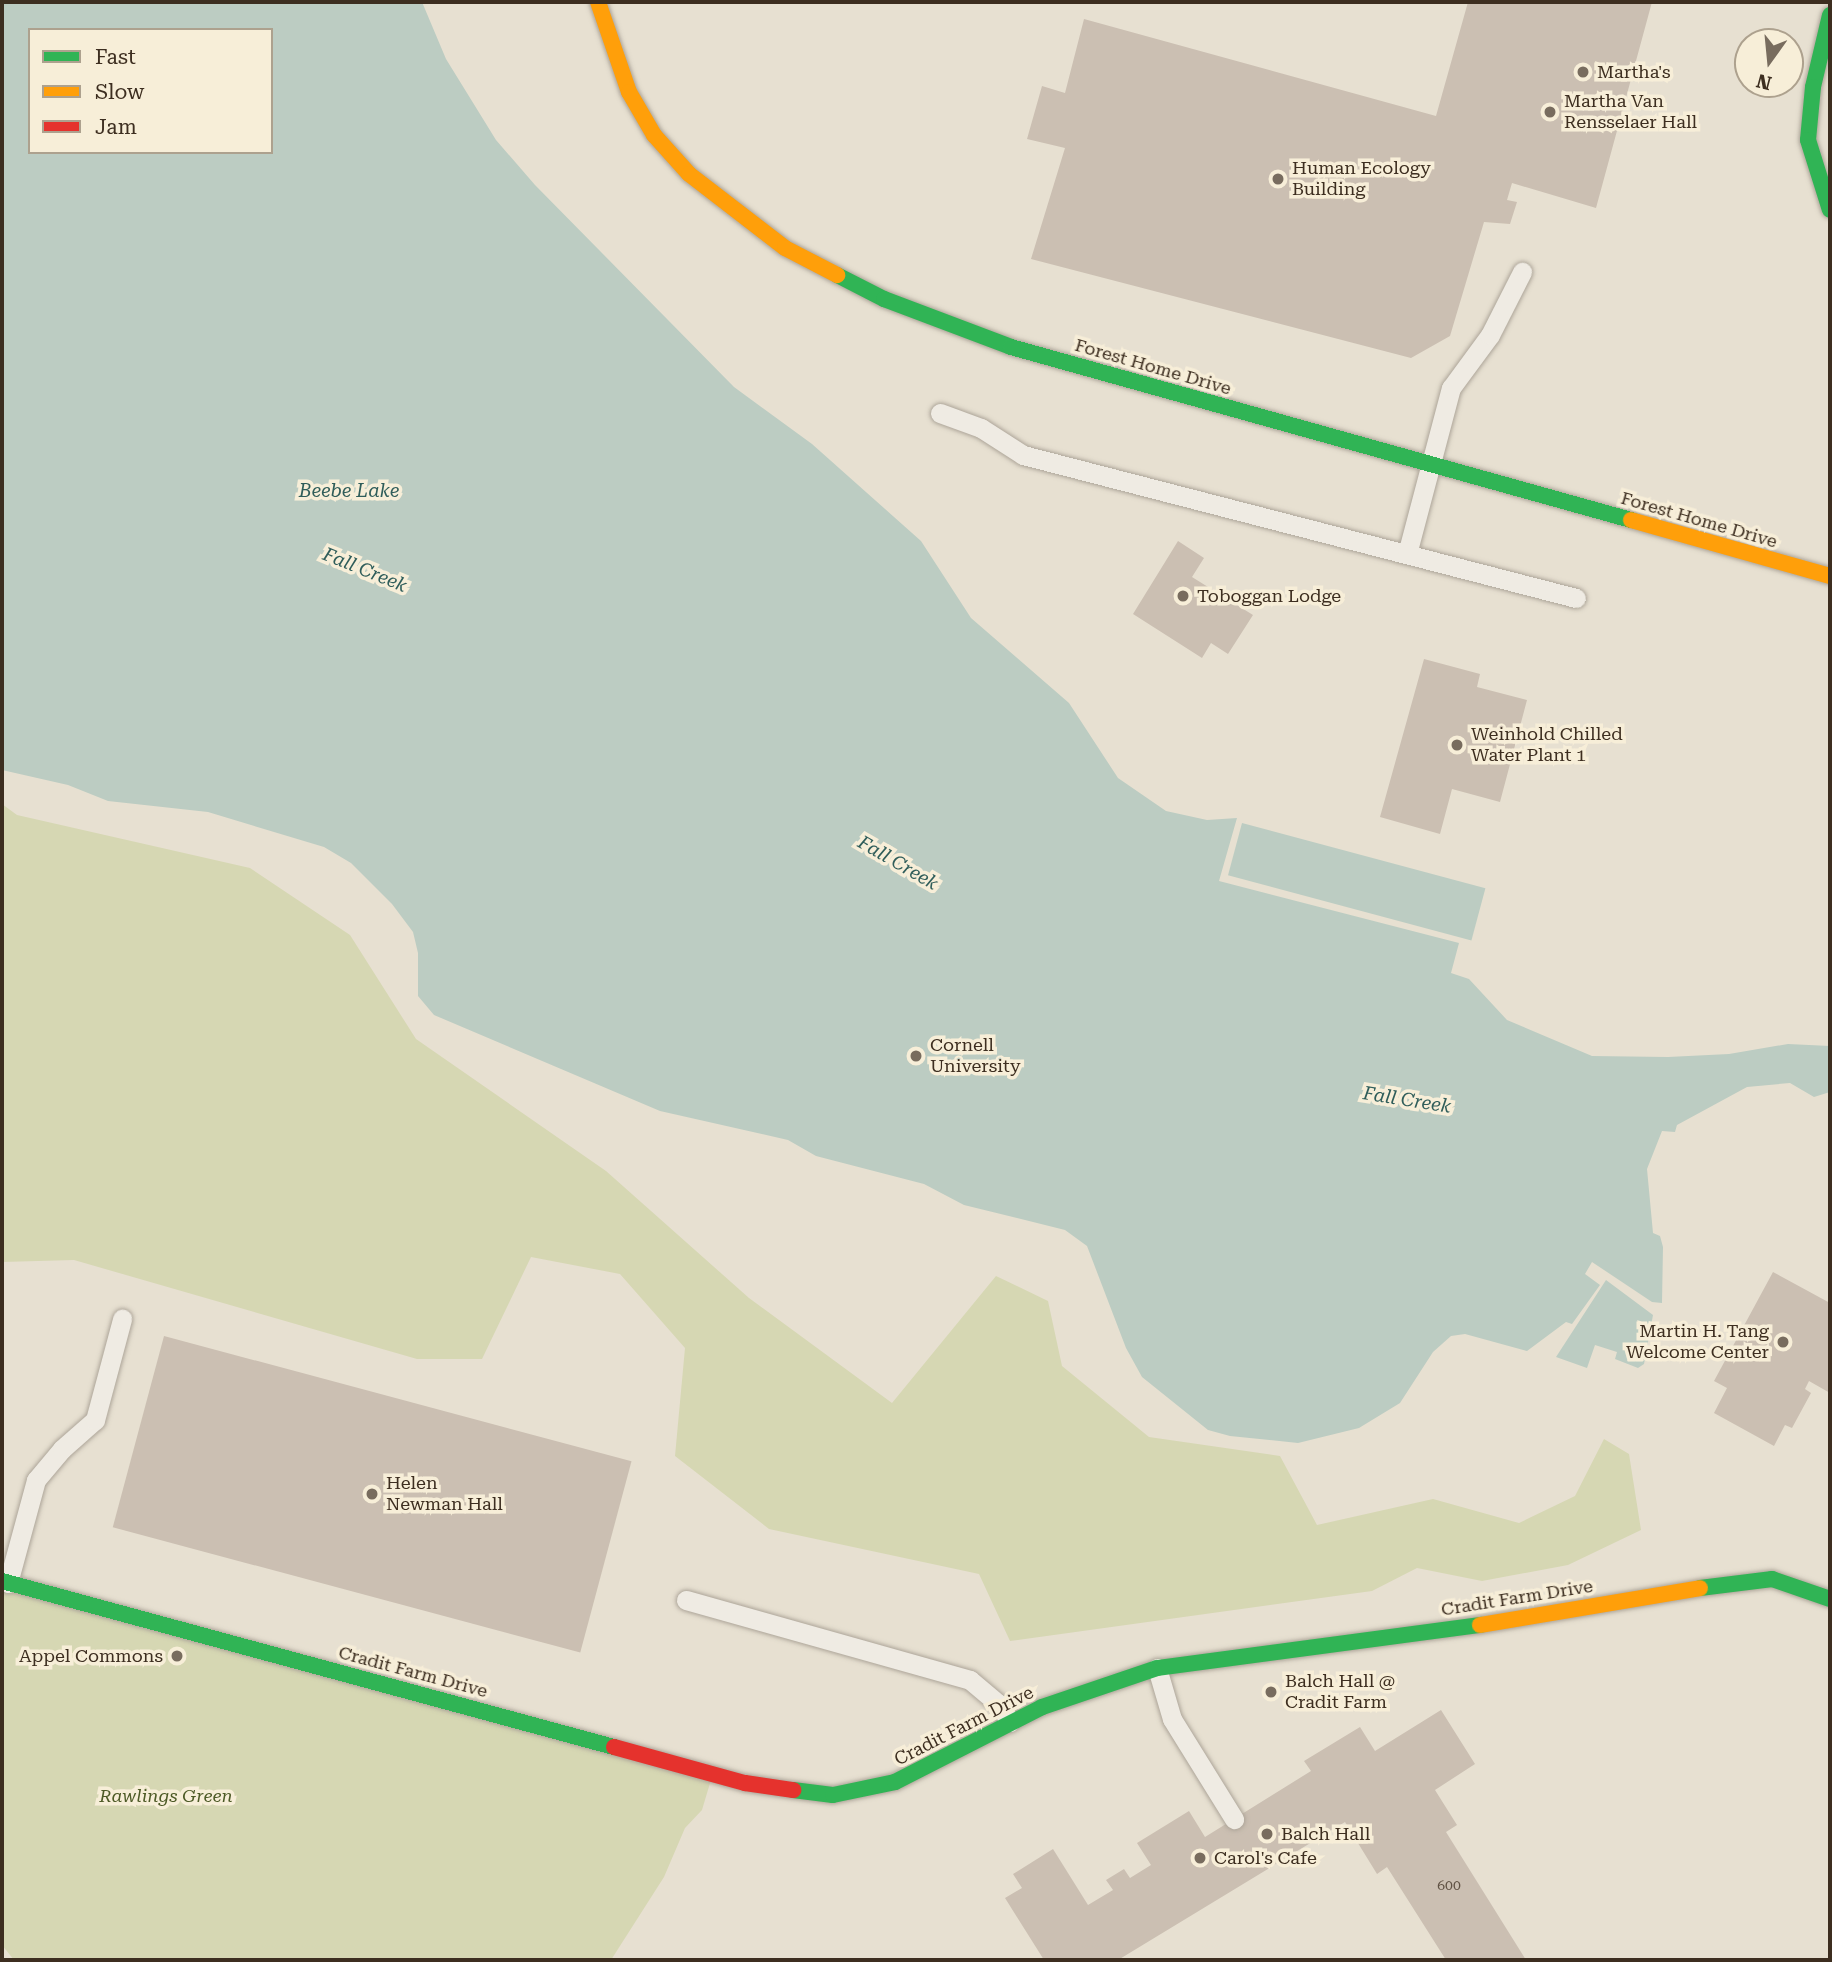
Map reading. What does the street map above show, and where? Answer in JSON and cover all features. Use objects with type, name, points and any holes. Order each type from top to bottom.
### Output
[{"type":"street","name":"Forest Home Drive","points":[[598,2],[629,92],[654,135],[689,174],[734,212],[831,274],[941,323],[1011,347],[1830,576]]},
{"type":"street","points":[[1830,15],[1813,88],[1808,140],[1830,210]]},
{"type":"street","name":"Cradit Farm Drive","points":[[5,1582],[774,1789],[833,1795],[869,1790],[928,1769],[1010,1723],[1076,1694],[1157,1668],[1494,1623],[1751,1579],[1772,1579],[1830,1599]]},
{"type":"lane","points":[[1407,554],[1451,388],[1490,335],[1522,272]]},
{"type":"lane","points":[[940,413],[981,428],[1023,455],[1576,598]]},
{"type":"lane","points":[[5,1582],[36,1480],[62,1449],[95,1420],[122,1319]]},
{"type":"lane","points":[[686,1600],[970,1680],[987,1690],[1010,1723]]},
{"type":"lane","points":[[1157,1668],[1172,1719],[1234,1819]]},
{"type":"green space","points":[[2,804],[17,815],[250,868],[350,935],[416,1039],[606,1171],[749,1298],[892,1403],[996,1276],[1048,1301],[1062,1366],[1149,1437],[1280,1456],[1317,1525],[1433,1499],[1519,1523],[1575,1496],[1604,1439],[1629,1454],[1641,1530],[1568,1565],[1482,1581],[1417,1568],[1372,1591],[1010,1641],[979,1574],[769,1529],[675,1456],[685,1348],[620,1274],[531,1257],[482,1359],[417,1359],[74,1260],[2,1262]]},
{"type":"green space","name":"Rawlings Green","points":[[2,1581],[713,1773],[702,1810],[685,1828],[664,1877],[611,1960],[14,1960],[2,1945]]},
{"type":"water","name":"Beebe Lake","points":[[2,2],[422,2],[446,59],[496,140],[535,185],[734,387],[812,444],[921,541],[971,618],[1069,703],[1118,778],[1166,811],[1207,820],[1237,818],[1219,881],[1459,943],[1451,973],[1469,979],[1507,1020],[1592,1056],[1668,1057],[1729,1054],[1788,1044],[1830,1046],[1830,1092],[1814,1097],[1790,1083],[1747,1087],[1677,1125],[1675,1132],[1662,1131],[1647,1169],[1653,1233],[1660,1236],[1663,1247],[1662,1303],[1652,1302],[1592,1262],[1585,1274],[1600,1285],[1572,1324],[1566,1322],[1527,1351],[1465,1334],[1451,1336],[1433,1352],[1400,1403],[1359,1428],[1298,1443],[1230,1436],[1208,1430],[1142,1377],[1126,1348],[1087,1246],[1065,1230],[964,1205],[924,1184],[816,1156],[788,1140],[660,1111],[434,1015],[418,996],[418,953],[413,932],[392,904],[351,863],[324,847],[208,812],[108,801],[68,785],[2,770]]},
{"type":"water","points":[[1242,823],[1485,888],[1471,940],[1228,875]]},
{"type":"water","points":[[1606,1280],[1653,1315],[1644,1364],[1638,1368],[1615,1359],[1617,1352],[1595,1345],[1587,1368],[1556,1357]]},
{"type":"building","name":"Human Ecology Building","points":[[1468,2],[1652,2],[1596,208],[1512,183],[1507,200],[1517,202],[1510,224],[1484,222],[1450,336],[1411,358],[1031,259],[1065,148],[1027,139],[1042,86],[1065,93],[1084,19],[1436,116]]},
{"type":"building","name":"Toboggan Lodge","points":[[1178,541],[1204,558],[1192,577],[1253,615],[1228,654],[1211,643],[1202,658],[1133,614]]},
{"type":"building","name":"Weinhold Chilled Water Plant 1","points":[[1424,659],[1480,674],[1477,687],[1527,700],[1500,802],[1452,789],[1440,834],[1380,817]]},
{"type":"building","name":"Martin H. Tang Welcome Center","points":[[1773,1272],[1830,1303],[1830,1393],[1809,1381],[1805,1389],[1811,1393],[1792,1428],[1785,1425],[1774,1446],[1714,1413],[1727,1388],[1714,1381]]},
{"type":"building","name":"Helen Newman Hall","points":[[164,1336],[632,1461],[580,1653],[113,1527]]},
{"type":"building","name":"Balch Hall","points":[[1441,1710],[1475,1764],[1435,1790],[1457,1825],[1446,1832],[1526,1960],[1446,1960],[1387,1867],[1377,1874],[1345,1822],[1118,1960],[1044,1960],[1005,1898],[1022,1888],[1013,1874],[1053,1849],[1088,1905],[1113,1890],[1106,1880],[1124,1869],[1130,1878],[1151,1865],[1137,1843],[1189,1811],[1205,1837],[1311,1771],[1304,1761],[1360,1727],[1375,1751]]},
{"type":"traffic: fast","points":[[1830,15],[1813,87],[1808,140],[1830,210]]},
{"type":"traffic: fast","points":[[837,275],[884,299],[1011,347],[1631,520]]},
{"type":"traffic: fast","points":[[1700,1588],[1772,1579],[1830,1599]]},
{"type":"traffic: fast","points":[[2,1581],[614,1747]]},
{"type":"traffic: fast","points":[[793,1790],[833,1795],[895,1782],[1042,1707],[1157,1668],[1480,1625]]},
{"type":"traffic: slow","points":[[598,2],[629,92],[654,135],[689,174],[785,248],[837,275]]},
{"type":"traffic: slow","points":[[1631,520],[1830,576]]},
{"type":"traffic: slow","points":[[1480,1625],[1700,1588]]},
{"type":"traffic: jam","points":[[614,1747],[745,1783],[793,1790]]},
{"type":"place","name":"Martha's","points":[[1583,72]]},
{"type":"place","name":"Martha Van Rensselaer Hall","points":[[1550,112]]},
{"type":"place","name":"Human Ecology Building","points":[[1278,179]]},
{"type":"place","name":"Toboggan Lodge","points":[[1183,596]]},
{"type":"place","name":"Weinhold Chilled Water Plant 1","points":[[1457,745]]},
{"type":"place","name":"Cornell University","points":[[916,1056]]},
{"type":"place","name":"Martin H. Tang Welcome Center","points":[[1783,1342]]},
{"type":"place","name":"Helen Newman Hall","points":[[372,1494]]},
{"type":"place","name":"Appel Commons","points":[[177,1656]]},
{"type":"place","name":"Balch Hall @ Cradit Farm","points":[[1271,1692]]},
{"type":"place","name":"Balch Hall","points":[[1267,1834]]},
{"type":"place","name":"Carol's Cafe","points":[[1200,1858]]},
{"type":"water label","name":"Fall Creek","points":[[365,570]]},
{"type":"water label","name":"Fall Creek","points":[[898,863]]},
{"type":"water label","name":"Fall Creek","points":[[1407,1100]]}]
